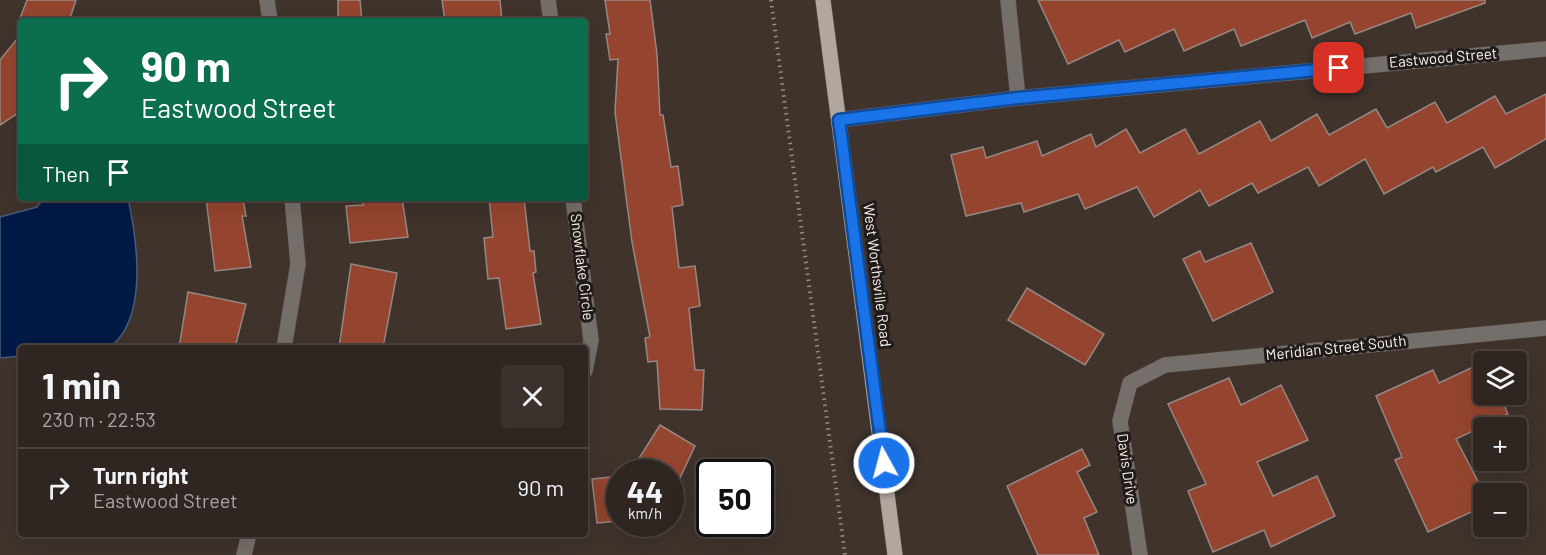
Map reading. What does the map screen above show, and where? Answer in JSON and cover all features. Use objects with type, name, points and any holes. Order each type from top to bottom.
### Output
[{"type":"main road","name":"West Worthsville Road","points":[[823,0],[895,555]]},
{"type":"street","points":[[267,0],[270,18]]},
{"type":"street","points":[[548,0],[551,18]]},
{"type":"street","points":[[1008,0],[1018,98]]},
{"type":"street","name":"Eastwood Street","points":[[839,120],[1018,98],[1546,49]]},
{"type":"street","points":[[284,345],[298,264],[292,201]]},
{"type":"street","name":"Snowflake Circle","points":[[573,201],[591,340],[588,356]]},
{"type":"street","name":"Meridian Street South","points":[[1130,383],[1165,365],[1546,328]]},
{"type":"street","name":"Davis Drive","points":[[1130,383],[1120,421],[1140,555]]},
{"type":"street","points":[[244,555],[248,537]]},
{"type":"path","points":[[771,0],[845,555]]},
{"type":"water","points":[[42,201],[128,201],[136,256],[135,299],[122,335],[112,345],[18,345],[18,356],[0,358],[0,217],[37,207]]},
{"type":"building","points":[[27,0],[76,0],[70,18],[20,18]]},
{"type":"building","points":[[338,0],[360,0],[362,18],[338,18]]},
{"type":"building","points":[[442,0],[500,0],[502,18],[445,18]]},
{"type":"building","points":[[605,0],[650,0],[657,54],[660,115],[663,115],[671,167],[678,166],[683,205],[672,207],[679,268],[695,266],[700,306],[689,308],[695,370],[704,370],[702,410],[660,409],[657,361],[648,362],[645,338],[650,337],[632,242],[615,112],[618,59],[610,60],[606,34],[610,34]]},
{"type":"building","points":[[1038,0],[1485,0],[1485,3],[1416,28],[1411,13],[1355,34],[1350,22],[1312,38],[1305,20],[1241,46],[1234,29],[1184,51],[1174,29],[1125,52],[1119,40],[1068,64]]},
{"type":"building","points":[[18,38],[18,113],[0,125],[0,60]]},
{"type":"building","points":[[1546,94],[1546,139],[1495,168],[1483,147],[1436,172],[1433,167],[1384,194],[1365,159],[1319,186],[1308,167],[1258,193],[1252,183],[1209,206],[1200,190],[1154,217],[1137,187],[1085,209],[1078,194],[1024,212],[1021,203],[966,216],[951,155],[983,147],[986,158],[1037,141],[1042,156],[1091,134],[1096,147],[1126,129],[1140,153],[1185,129],[1199,154],[1260,121],[1271,141],[1317,114],[1329,135],[1376,109],[1387,128],[1435,102],[1447,123],[1495,96],[1506,114]]},
{"type":"building","points":[[206,201],[244,201],[246,216],[242,216],[251,267],[215,271]]},
{"type":"building","points":[[363,201],[402,201],[408,237],[350,243],[346,206],[363,205]]},
{"type":"building","points":[[489,201],[524,201],[530,251],[534,251],[536,272],[533,273],[541,324],[506,329],[499,278],[488,279],[484,238],[493,237]]},
{"type":"building","points":[[1251,243],[1273,292],[1213,321],[1183,259],[1200,251],[1205,262]]},
{"type":"building","points":[[351,264],[397,273],[384,345],[339,345]]},
{"type":"building","points":[[1027,288],[1104,334],[1085,365],[1008,320]]},
{"type":"building","points":[[188,292],[246,304],[236,345],[179,345]]},
{"type":"building","points":[[1473,367],[1473,405],[1504,405],[1508,414],[1502,417],[1473,417],[1473,431],[1456,439],[1479,483],[1473,483],[1473,511],[1428,532],[1395,460],[1402,457],[1376,396],[1433,370],[1439,383]]},
{"type":"building","points":[[1229,378],[1241,405],[1281,385],[1308,440],[1257,462],[1273,496],[1317,476],[1335,516],[1271,547],[1264,530],[1213,552],[1188,491],[1206,484],[1168,404]]},
{"type":"building","points":[[660,425],[695,446],[684,469],[684,459],[639,459]]},
{"type":"building","points":[[1082,449],[1090,465],[1077,472],[1097,512],[1084,518],[1099,555],[1038,555],[1007,486]]},
{"type":"building","points":[[606,478],[606,522],[597,523],[592,479]]},
{"type":"route","points":[[884,463],[839,120],[1018,98],[1339,68]]}]
